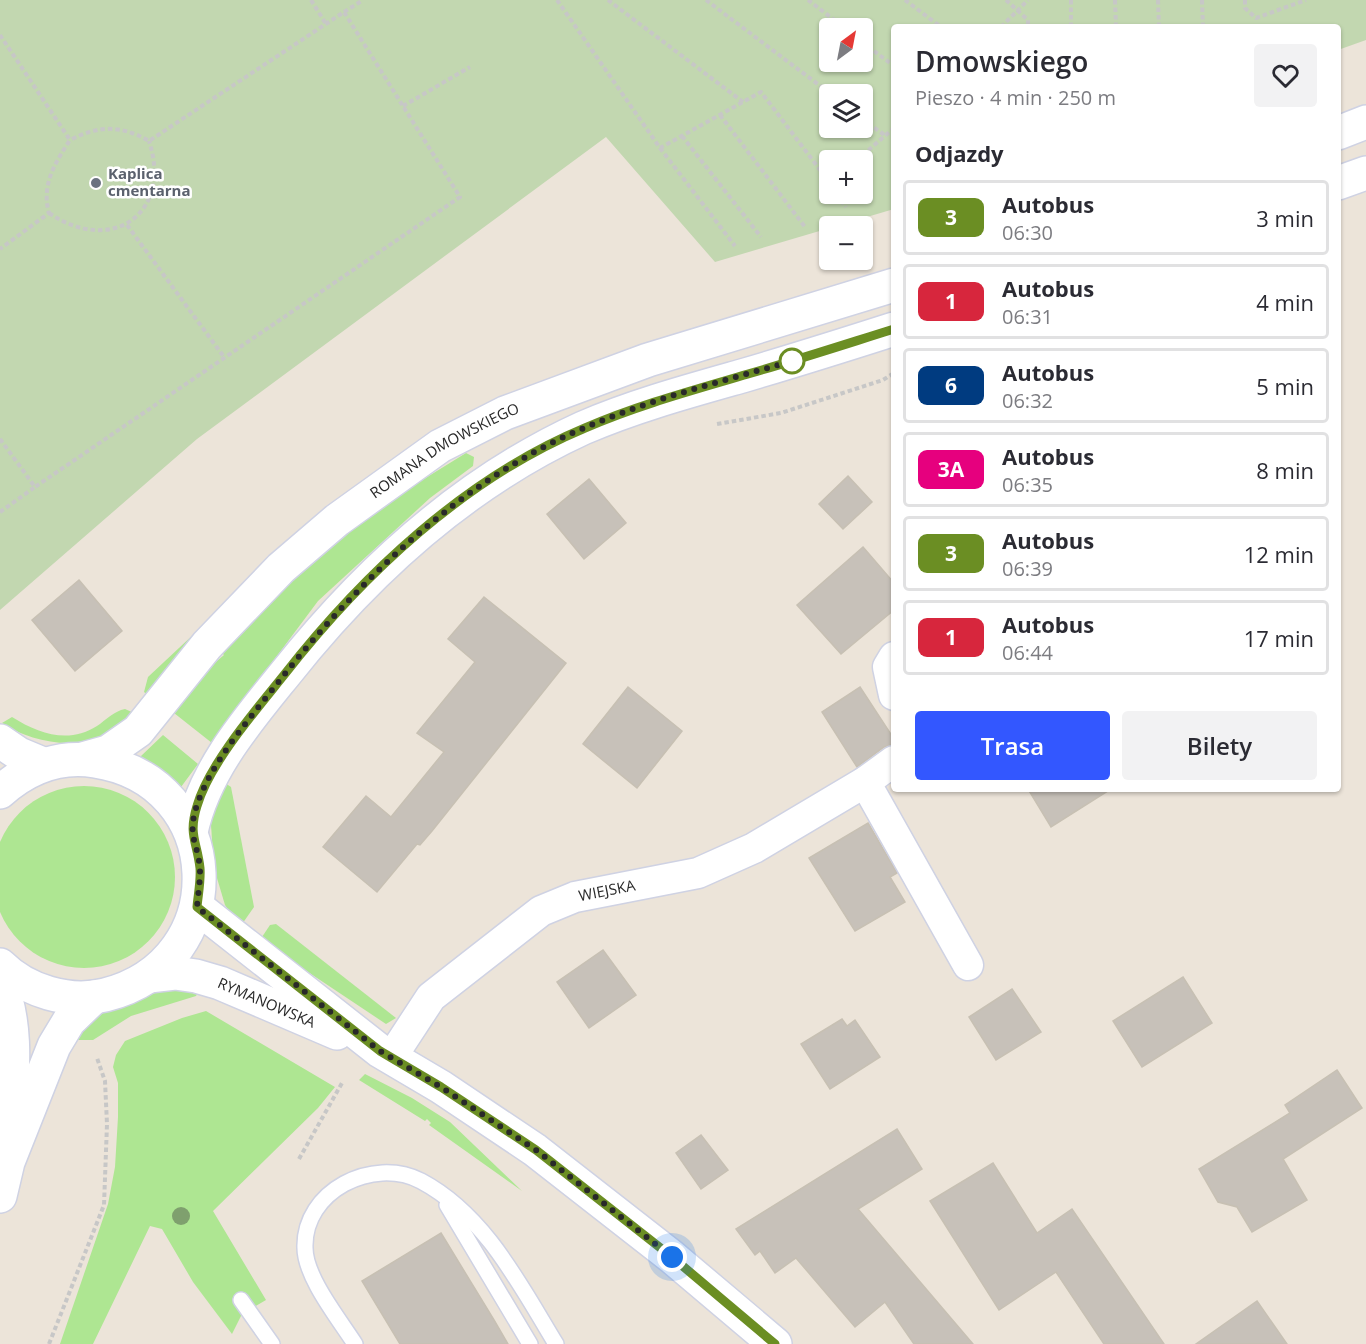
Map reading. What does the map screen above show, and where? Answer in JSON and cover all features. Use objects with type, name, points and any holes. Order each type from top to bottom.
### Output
[{"type":"main road","points":[[1341,132],[1366,122]]},
{"type":"main road","points":[[1341,182],[1366,173]]},
{"type":"main road","name":"ROMANA DMOWSKIEGO","points":[[82,759],[108,752],[138,731],[207,645],[281,568],[336,520],[440,446],[505,413],[648,360],[891,286]]},
{"type":"main road","points":[[191,832],[197,805],[205,785],[252,715],[300,655],[349,600],[419,534],[498,474],[595,424],[669,398],[891,330]]},
{"type":"main road","points":[[0,741],[19,754],[43,764]]},
{"type":"main road","points":[[0,792],[16,778],[43,764],[82,759],[117,764],[148,780],[173,802],[191,832],[200,869],[197,907],[187,933],[171,957],[150,976],[123,990],[94,997],[64,996],[35,988],[9,974],[0,965]]},
{"type":"main road","name":"RYMANOWSKA","points":[[197,907],[386,1055]]},
{"type":"main road","name":"RYMANOWSKA","points":[[150,976],[175,973],[220,983],[386,1055],[441,1087],[536,1150],[672,1257],[775,1344]]},
{"type":"main road","points":[[0,982],[9,1003],[12,1035],[8,1162]]},
{"type":"main road","points":[[0,1196],[8,1162],[54,1046],[69,1021],[94,997]]},
{"type":"street","points":[[891,662],[888,667],[891,681]]},
{"type":"street","name":"WIEJSKA","points":[[386,1055],[431,997],[541,910],[575,897],[698,873],[754,848],[891,764]]},
{"type":"street","points":[[865,782],[968,965]]},
{"type":"lane","points":[[355,1344],[310,1272],[304,1248],[308,1221],[320,1202],[341,1185],[369,1173],[395,1172],[420,1180],[440,1194],[490,1240],[556,1344]]},
{"type":"lane","points":[[440,1194],[530,1344]]},
{"type":"lane","points":[[241,1300],[272,1344]]},
{"type":"path","points":[[311,0],[326,24]]},
{"type":"path","points":[[149,141],[363,0]]},
{"type":"path","points":[[557,0],[660,148],[735,246]]},
{"type":"path","points":[[608,0],[743,102]]},
{"type":"path","points":[[706,0],[819,85]]},
{"type":"path","points":[[808,0],[832,18]]},
{"type":"path","points":[[905,0],[936,24]]},
{"type":"path","points":[[1006,0],[1028,20],[1028,24]]},
{"type":"path","points":[[1004,24],[1028,0]]},
{"type":"path","points":[[1071,0],[1071,24]]},
{"type":"path","points":[[1115,0],[1116,24]]},
{"type":"path","points":[[1158,0],[1159,24]]},
{"type":"path","points":[[1202,0],[1203,24]]},
{"type":"path","points":[[1245,0],[1245,8],[1256,18],[1306,0]]},
{"type":"path","points":[[1289,0],[1289,7]]},
{"type":"path","points":[[0,512],[460,196],[344,12]]},
{"type":"path","points":[[0,35],[70,140]]},
{"type":"path","points":[[873,50],[891,64]]},
{"type":"path","points":[[403,106],[470,67]]},
{"type":"path","points":[[660,148],[761,92],[819,169]]},
{"type":"path","points":[[720,115],[805,227]]},
{"type":"path","points":[[111,127],[130,130],[149,141],[156,174],[152,191],[141,211],[127,225],[109,232],[92,232],[75,228],[49,213],[45,198],[48,180],[70,140],[89,130],[111,127]]},
{"type":"path","points":[[873,127],[886,136]]},
{"type":"path","points":[[869,150],[891,131]]},
{"type":"path","points":[[682,136],[761,237]]},
{"type":"path","points":[[0,249],[49,213]]},
{"type":"path","points":[[127,225],[224,357]]},
{"type":"path","points":[[710,425],[781,413],[891,376]]},
{"type":"path","points":[[0,439],[35,487]]},
{"type":"path","points":[[49,1344],[104,1205],[107,1124],[105,1082],[97,1058]]},
{"type":"path","points":[[299,1159],[327,1105],[342,1083]]},
{"type":"green space","points":[[0,0],[1366,0],[1366,40],[1341,49],[1341,24],[891,24],[891,210],[870,216],[819,216],[819,231],[715,262],[606,137],[197,439],[0,610]]},
{"type":"green space","points":[[466,453],[474,457],[473,466],[430,498],[318,601],[212,743],[174,713],[204,672],[224,655],[221,652],[309,560],[349,529],[371,517],[369,513]]},
{"type":"green space","points":[[211,618],[148,695],[144,692],[148,677]]},
{"type":"green space","points":[[125,709],[134,713],[112,731],[100,738],[72,743],[27,736],[2,723],[12,717],[43,732],[65,736],[76,735],[97,726]]},
{"type":"green space","points":[[163,735],[198,764],[181,787],[157,766],[140,757]]},
{"type":"green space","points":[[225,783],[231,787],[254,907],[240,927],[225,905],[214,868],[211,825],[213,812]]},
{"type":"green space","points":[[84,786],[119,793],[135,801],[160,826],[173,859],[175,877],[173,895],[160,928],[135,953],[119,961],[84,968],[49,961],[33,953],[20,941],[8,928],[0,912],[0,842],[8,826],[20,813],[33,801],[49,793]]},
{"type":"green space","points":[[276,924],[396,1018],[386,1024],[260,940],[270,925]]},
{"type":"green space","points":[[169,987],[199,991],[196,996],[131,1016],[93,1040],[75,1040],[98,1013]]},
{"type":"green space","points":[[206,1011],[335,1087],[318,1108],[213,1211],[266,1300],[242,1314],[232,1334],[193,1282],[162,1229],[150,1226],[93,1344],[60,1344],[108,1204],[115,1167],[118,1117],[118,1083],[113,1067],[116,1055],[125,1041]]},
{"type":"green space","points":[[365,1074],[412,1098],[450,1122],[522,1191],[429,1125],[431,1123],[427,1119],[425,1121],[359,1080]]},
{"type":"building","points":[[848,476],[872,502],[843,529],[819,504]]},
{"type":"building","points":[[589,479],[626,523],[584,559],[547,514]]},
{"type":"building","points":[[863,547],[891,580],[891,612],[841,654],[797,605]]},
{"type":"building","points":[[79,580],[122,631],[75,671],[32,620]]},
{"type":"building","points":[[484,597],[566,663],[432,831],[420,845],[417,844],[377,892],[323,847],[366,796],[391,817],[444,752],[417,733],[475,662],[448,639]]},
{"type":"building","points":[[628,687],[682,731],[637,788],[583,744]]},
{"type":"building","points":[[860,687],[891,734],[891,745],[884,747],[857,767],[822,712]]},
{"type":"building","points":[[1030,792],[1106,792],[1051,827]]},
{"type":"building","points":[[868,823],[897,873],[890,877],[905,902],[855,931],[809,858]]},
{"type":"building","points":[[603,950],[636,995],[589,1028],[557,982]]},
{"type":"building","points":[[1183,977],[1212,1023],[1142,1067],[1113,1021]]},
{"type":"building","points":[[1012,989],[1041,1032],[996,1060],[969,1017]]},
{"type":"building","points":[[842,1019],[847,1026],[855,1020],[880,1057],[830,1089],[801,1044]]},
{"type":"building","points":[[1337,1070],[1362,1108],[1283,1159],[1307,1200],[1252,1232],[1237,1207],[1218,1202],[1199,1169],[1290,1113],[1285,1105]]},
{"type":"building","points":[[897,1129],[922,1169],[858,1209],[973,1344],[914,1344],[885,1302],[855,1327],[796,1258],[775,1273],[760,1251],[755,1255],[736,1229]]},
{"type":"building","points":[[701,1135],[728,1170],[701,1189],[676,1153]]},
{"type":"building","points":[[993,1163],[1037,1233],[1072,1209],[1164,1344],[1104,1344],[1056,1272],[999,1310],[930,1201]]},
{"type":"building","points":[[441,1233],[508,1344],[400,1344],[362,1281]]},
{"type":"building","points":[[1257,1301],[1287,1344],[1196,1344]]},
{"type":"bus line","name":"3","points":[[775,1344],[672,1257],[536,1150],[441,1087],[380,1051],[260,959],[197,907],[200,869],[191,832],[197,805],[205,785],[252,715],[300,655],[349,600],[419,534],[460,500],[498,474],[584,428],[669,398],[891,330]]},
{"type":"place","name":"Kaplica cmentarna","points":[[96,183]]},
{"type":"route","points":[[672,1257],[536,1150],[441,1087],[380,1051],[260,959],[197,907],[200,869],[191,832],[197,805],[205,785],[252,715],[300,655],[349,600],[419,534],[460,500],[498,474],[584,428],[669,398],[792,361]]}]
